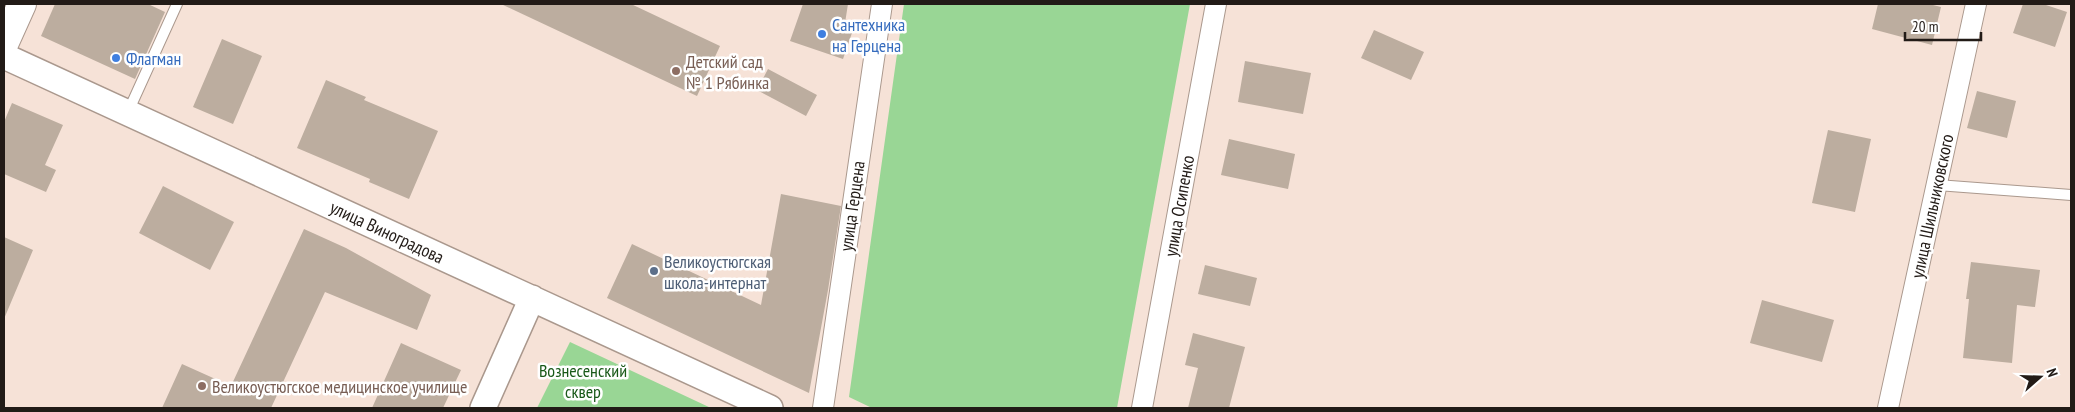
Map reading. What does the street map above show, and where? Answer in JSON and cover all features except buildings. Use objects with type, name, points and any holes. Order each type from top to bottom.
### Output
[{"type":"main road","points":[[4,44],[22,4]]},
{"type":"street","name":"улица Герцена","points":[[823,408],[882,4]]},
{"type":"street","name":"улица Осипенко","points":[[1142,408],[1216,4]]},
{"type":"street","name":"улица Шильниковского","points":[[1888,408],[1976,4]]},
{"type":"street","name":"улица Виноградова","points":[[4,56],[770,408]]},
{"type":"street","points":[[483,408],[532,298]]},
{"type":"lane","points":[[127,113],[178,4]]},
{"type":"lane","points":[[1937,185],[2071,195]]},
{"type":"green space","points":[[904,4],[1190,4],[1117,408],[872,408],[849,397]]},
{"type":"green space","name":"Вознесенский сквер","points":[[570,342],[711,408],[537,408]]},
{"type":"place","name":"Сантехника на Герцена","points":[[822,34]]},
{"type":"place","name":"Флагман","points":[[116,58]]},
{"type":"place","name":"Детский сад № 1 Рябинка","points":[[676,71]]},
{"type":"place","name":"Великоустюгская школа-интернат","points":[[654,271]]},
{"type":"place","name":"Великоустюгское медицинское училище","points":[[202,386]]}]
